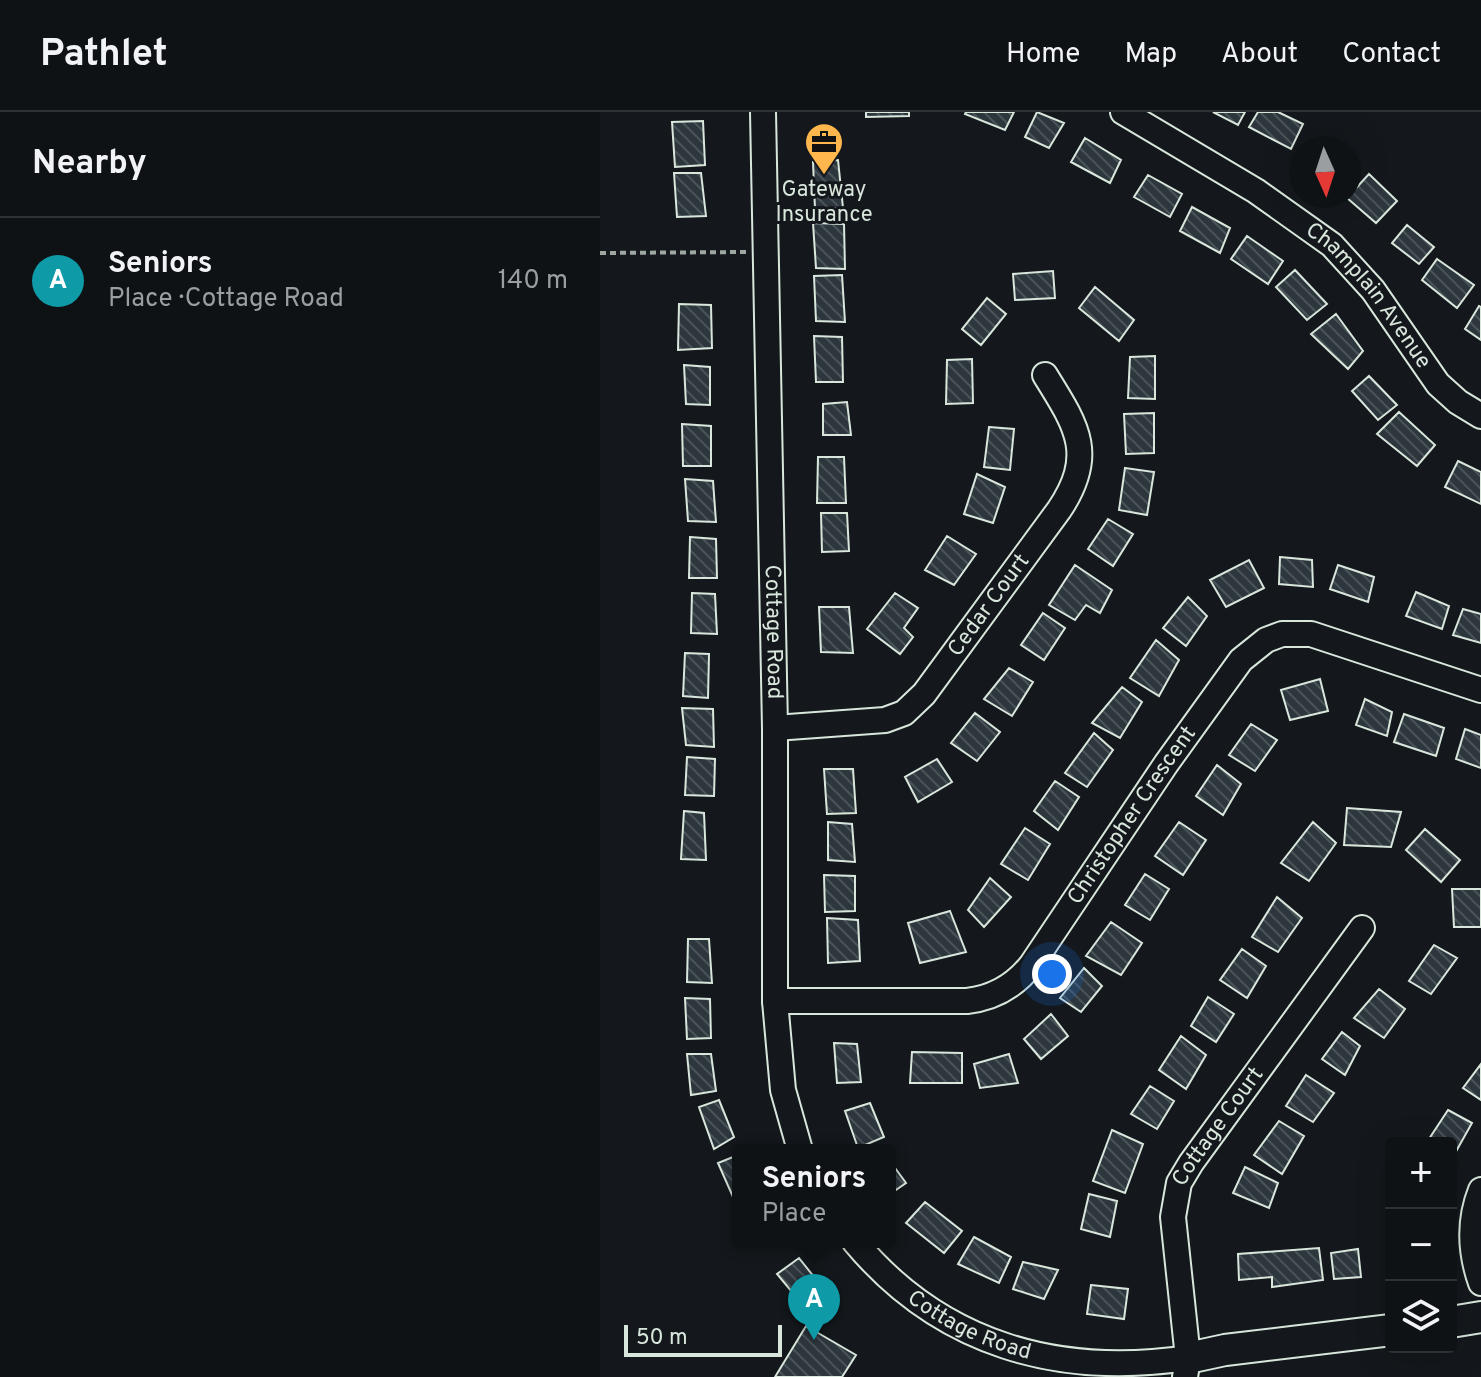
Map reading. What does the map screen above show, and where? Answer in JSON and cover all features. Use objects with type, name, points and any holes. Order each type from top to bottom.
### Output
[{"type":"main road","points":[[1457,1321],[1481,1317]]},
{"type":"main road","name":"Cottage Road","points":[[1186,1368],[1225,1350],[1385,1331]]},
{"type":"street","name":"Cottage Road","points":[[763,112],[775,728],[775,1001],[783,1090],[798,1144]]},
{"type":"street","name":"Champlain Avenue","points":[[1123,112],[1256,191],[1332,245],[1373,290],[1438,384],[1458,402],[1481,416]]},
{"type":"street","name":"Cedar Court","points":[[775,728],[885,720],[904,713],[924,694],[1059,510],[1074,484],[1080,446],[1078,436],[1074,423],[1045,375]]},
{"type":"street","name":"Christopher Crescent","points":[[775,1001],[967,1001],[991,996],[1015,982],[1032,964],[1166,764],[1241,660],[1274,636],[1290,633],[1319,636],[1481,690]]},
{"type":"street","name":"Cottage Court","points":[[1186,1368],[1173,1217],[1179,1183],[1362,928]]},
{"type":"street","points":[[1481,1190],[1475,1209],[1472,1244],[1481,1283]]},
{"type":"street","name":"Cottage Road","points":[[861,1248],[919,1302],[956,1326],[996,1345],[1091,1364],[1186,1368]]},
{"type":"path","points":[[600,253],[765,253]]},
{"type":"building","points":[[866,112],[909,112],[909,116],[866,117]]},
{"type":"building","points":[[966,112],[1014,112],[1005,130]]},
{"type":"building","points":[[1037,112],[1064,123],[1049,148],[1025,137]]},
{"type":"building","points":[[1213,112],[1245,112],[1238,125]]},
{"type":"building","points":[[1258,112],[1278,112],[1303,124],[1297,136],[1289,136],[1289,148],[1249,127]]},
{"type":"building","points":[[703,121],[705,165],[675,167],[672,122]]},
{"type":"building","points":[[1085,138],[1121,160],[1110,183],[1071,162]]},
{"type":"building","points":[[838,160],[843,208],[815,209],[813,162]]},
{"type":"building","points":[[674,173],[701,173],[706,216],[677,217]]},
{"type":"building","points":[[1369,174],[1397,201],[1376,223],[1359,208],[1361,183]]},
{"type":"building","points":[[1148,175],[1182,194],[1170,217],[1134,197]]},
{"type":"building","points":[[1192,207],[1230,228],[1220,253],[1180,231]]},
{"type":"building","points":[[813,223],[844,224],[845,269],[816,268]]},
{"type":"building","points":[[1407,225],[1434,247],[1419,264],[1392,243]]},
{"type":"building","points":[[1247,236],[1283,261],[1268,284],[1231,259]]},
{"type":"building","points":[[1437,259],[1474,285],[1457,308],[1422,280]]},
{"type":"building","points":[[1295,270],[1327,304],[1307,320],[1276,287]]},
{"type":"building","points":[[1053,271],[1055,298],[1015,300],[1013,274]]},
{"type":"building","points":[[842,275],[845,322],[816,321],[814,276]]},
{"type":"building","points":[[1095,287],[1134,320],[1119,341],[1079,308]]},
{"type":"building","points":[[987,298],[1006,314],[981,345],[962,329]]},
{"type":"building","points":[[679,304],[711,305],[712,348],[678,350]]},
{"type":"building","points":[[1481,307],[1481,340],[1465,329]]},
{"type":"building","points":[[1336,314],[1363,351],[1348,369],[1311,334]]},
{"type":"building","points":[[814,336],[842,337],[843,382],[816,382]]},
{"type":"building","points":[[1155,356],[1155,399],[1128,398],[1130,357]]},
{"type":"building","points":[[972,359],[973,403],[946,404],[947,360]]},
{"type":"building","points":[[684,365],[710,367],[710,405],[686,404]]},
{"type":"building","points":[[1369,376],[1397,405],[1378,420],[1352,391]]},
{"type":"building","points":[[847,402],[851,435],[823,435],[823,404]]},
{"type":"building","points":[[1399,412],[1435,445],[1417,466],[1377,434]]},
{"type":"building","points":[[1154,413],[1154,453],[1126,454],[1124,414]]},
{"type":"building","points":[[682,424],[711,426],[711,466],[683,466]]},
{"type":"building","points":[[989,427],[1014,429],[1010,470],[984,467]]},
{"type":"building","points":[[818,457],[844,457],[846,503],[817,503]]},
{"type":"building","points":[[1458,461],[1481,472],[1481,504],[1445,487]]},
{"type":"building","points":[[1125,468],[1154,472],[1147,515],[1119,510]]},
{"type":"building","points":[[977,474],[1005,487],[993,523],[964,514]]},
{"type":"building","points":[[685,479],[713,481],[716,522],[688,521]]},
{"type":"building","points":[[821,513],[847,513],[849,551],[822,552]]},
{"type":"building","points":[[1108,519],[1133,534],[1113,566],[1088,549]]},
{"type":"building","points":[[947,536],[976,554],[954,585],[925,570]]},
{"type":"building","points":[[690,537],[716,539],[717,578],[689,578]]},
{"type":"building","points":[[1280,557],[1312,560],[1313,587],[1279,584]]},
{"type":"building","points":[[1249,560],[1264,588],[1226,607],[1210,580]]},
{"type":"building","points":[[1075,565],[1112,590],[1100,613],[1086,605],[1075,620],[1049,605]]},
{"type":"building","points":[[1338,565],[1374,577],[1368,602],[1330,589]]},
{"type":"building","points":[[1416,592],[1449,606],[1442,629],[1406,616]]},
{"type":"building","points":[[692,593],[715,594],[717,634],[691,633]]},
{"type":"building","points":[[895,593],[918,608],[904,628],[913,637],[900,654],[867,629]]},
{"type":"building","points":[[1188,597],[1207,616],[1186,646],[1163,628]]},
{"type":"building","points":[[819,607],[849,607],[853,653],[821,652]]},
{"type":"building","points":[[1463,609],[1481,614],[1481,643],[1453,635]]},
{"type":"building","points":[[1043,613],[1065,628],[1044,660],[1021,645]]},
{"type":"building","points":[[1156,640],[1179,660],[1159,696],[1130,678]]},
{"type":"building","points":[[685,653],[709,654],[708,698],[683,696]]},
{"type":"building","points":[[1009,668],[1033,682],[1012,716],[984,699]]},
{"type":"building","points":[[1320,679],[1328,711],[1290,720],[1281,690]]},
{"type":"building","points":[[1122,687],[1142,702],[1120,738],[1092,723]]},
{"type":"building","points":[[1365,699],[1392,712],[1387,736],[1356,725]]},
{"type":"building","points":[[682,708],[713,709],[714,747],[686,745]]},
{"type":"building","points":[[975,713],[1000,732],[977,761],[951,743]]},
{"type":"building","points":[[1404,714],[1444,728],[1436,756],[1394,742]]},
{"type":"building","points":[[1251,724],[1277,740],[1255,771],[1229,755]]},
{"type":"building","points":[[1465,729],[1481,735],[1481,768],[1456,759]]},
{"type":"building","points":[[1094,733],[1113,750],[1087,787],[1065,773]]},
{"type":"building","points":[[687,757],[715,759],[714,796],[685,795]]},
{"type":"building","points":[[937,759],[952,782],[918,802],[905,777]]},
{"type":"building","points":[[1217,765],[1241,784],[1223,815],[1196,796]]},
{"type":"building","points":[[824,769],[853,769],[856,813],[827,814]]},
{"type":"building","points":[[1055,781],[1079,797],[1058,830],[1034,811]]},
{"type":"building","points":[[1347,808],[1401,812],[1391,847],[1344,845]]},
{"type":"building","points":[[684,811],[704,813],[706,860],[681,859]]},
{"type":"building","points":[[828,822],[852,824],[855,862],[828,860]]},
{"type":"building","points":[[1179,822],[1206,840],[1183,875],[1155,856]]},
{"type":"building","points":[[1313,822],[1336,843],[1309,881],[1281,863]]},
{"type":"building","points":[[1025,828],[1050,844],[1028,880],[1001,864]]},
{"type":"building","points":[[1425,829],[1460,860],[1441,882],[1406,850]]},
{"type":"building","points":[[1145,874],[1169,889],[1150,920],[1125,905]]},
{"type":"building","points":[[824,875],[855,876],[855,911],[825,912]]},
{"type":"building","points":[[990,878],[1011,897],[984,927],[968,910]]},
{"type":"building","points":[[1452,889],[1481,889],[1481,927],[1454,927]]},
{"type":"building","points":[[1277,897],[1302,918],[1278,952],[1252,937]]},
{"type":"building","points":[[950,911],[966,952],[920,963],[908,923]]},
{"type":"building","points":[[827,918],[858,920],[860,961],[828,963]]},
{"type":"building","points":[[1111,922],[1142,943],[1121,975],[1086,956]]},
{"type":"building","points":[[688,939],[709,939],[712,983],[687,982]]},
{"type":"building","points":[[1434,945],[1457,958],[1431,994],[1409,981]]},
{"type":"building","points":[[1242,949],[1266,966],[1247,998],[1220,980]]},
{"type":"building","points":[[1084,968],[1102,986],[1081,1012],[1060,998]]},
{"type":"building","points":[[1379,989],[1405,1009],[1384,1038],[1354,1018]]},
{"type":"building","points":[[1208,997],[1234,1014],[1216,1042],[1191,1026]]},
{"type":"building","points":[[685,998],[710,999],[711,1038],[687,1039]]},
{"type":"building","points":[[1051,1014],[1068,1036],[1041,1059],[1024,1039]]},
{"type":"building","points":[[1342,1032],[1360,1046],[1345,1075],[1322,1059]]},
{"type":"building","points":[[1181,1036],[1206,1055],[1186,1089],[1159,1070]]},
{"type":"building","points":[[834,1043],[857,1044],[861,1082],[837,1083]]},
{"type":"building","points":[[912,1052],[962,1053],[962,1083],[910,1083]]},
{"type":"building","points":[[687,1054],[711,1054],[716,1091],[691,1095]]},
{"type":"building","points":[[1009,1054],[1018,1083],[980,1088],[974,1064]]},
{"type":"building","points":[[1481,1064],[1481,1100],[1463,1088]]},
{"type":"building","points":[[1306,1075],[1334,1093],[1313,1122],[1286,1106]]},
{"type":"building","points":[[1150,1086],[1174,1101],[1157,1129],[1131,1114]]},
{"type":"building","points":[[719,1100],[734,1137],[714,1149],[699,1107]]},
{"type":"building","points":[[870,1103],[884,1137],[867,1144],[857,1144],[845,1111]]},
{"type":"building","points":[[1448,1110],[1472,1123],[1457,1150],[1457,1137],[1430,1137]]},
{"type":"building","points":[[1279,1121],[1304,1136],[1282,1174],[1254,1155]]},
{"type":"building","points":[[1112,1130],[1143,1144],[1125,1193],[1093,1181]]},
{"type":"building","points":[[732,1157],[732,1195],[718,1163]]},
{"type":"building","points":[[1245,1167],[1278,1183],[1269,1208],[1233,1193]]},
{"type":"building","points":[[896,1169],[906,1183],[896,1190]]},
{"type":"building","points":[[1089,1194],[1117,1201],[1110,1237],[1081,1229]]},
{"type":"building","points":[[925,1202],[962,1231],[944,1253],[906,1223]]},
{"type":"building","points":[[974,1237],[1011,1257],[999,1283],[958,1264]]},
{"type":"building","points":[[1319,1248],[1323,1280],[1272,1287],[1272,1277],[1239,1280],[1238,1254]]},
{"type":"building","points":[[1358,1249],[1361,1277],[1334,1279],[1331,1253]]},
{"type":"building","points":[[799,1258],[822,1287],[802,1304],[777,1274]]},
{"type":"building","points":[[1023,1262],[1058,1270],[1044,1299],[1013,1289]]},
{"type":"building","points":[[1091,1285],[1128,1289],[1124,1319],[1087,1314]]},
{"type":"building","points":[[806,1326],[856,1355],[842,1377],[775,1377]]},
{"type":"place","name":"Gateway Insurance","points":[[824,176]]},
{"type":"place","name":"Seniors","points":[[814,1340]]}]
